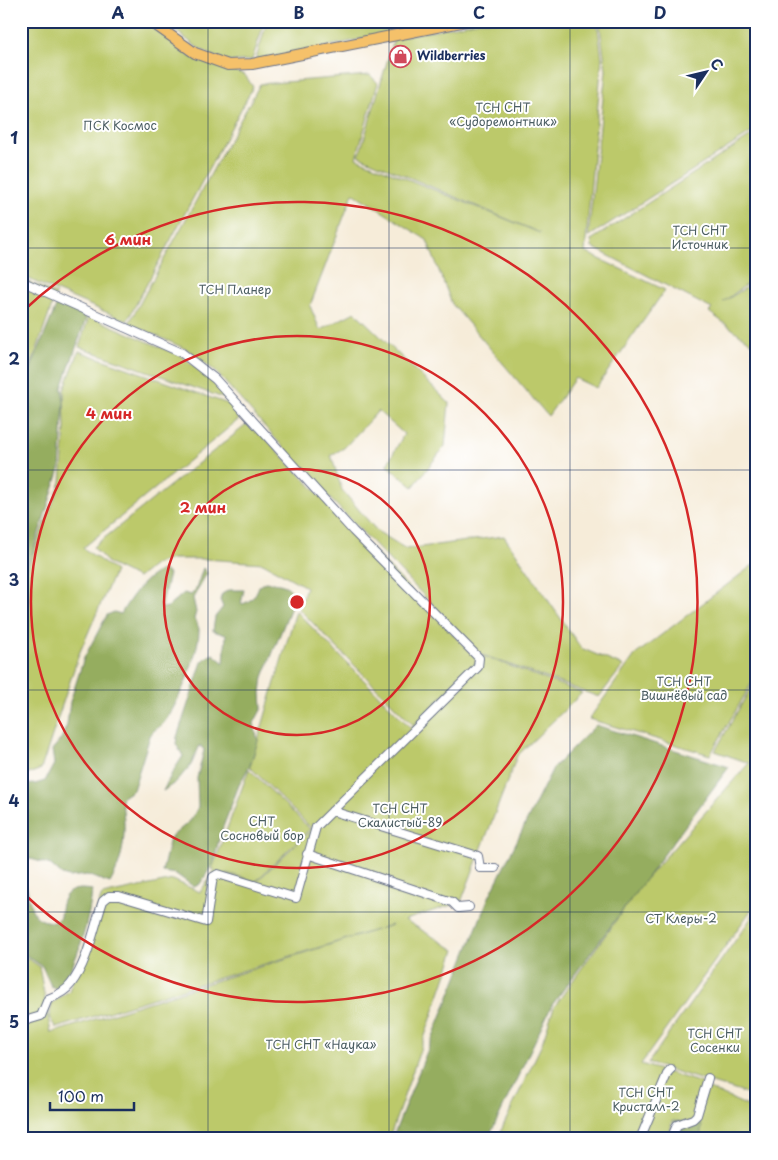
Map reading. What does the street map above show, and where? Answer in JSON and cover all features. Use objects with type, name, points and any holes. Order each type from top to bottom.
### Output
[{"type":"main road","points":[[150,21],[195,53],[228,65],[252,64],[466,21]]},
{"type":"street","points":[[21,281],[182,353],[215,379],[353,531],[479,658],[478,667],[316,828],[307,854],[296,898],[218,874],[213,877],[206,922],[119,896],[109,896],[103,901],[80,967],[70,985],[61,994],[48,999],[41,1016],[21,1022]]},
{"type":"street","points":[[332,811],[478,856],[480,868],[495,868]]},
{"type":"street","points":[[307,854],[452,902],[458,908],[469,907]]},
{"type":"street","points":[[640,1139],[668,1072],[671,1069]]},
{"type":"street","points":[[671,1139],[678,1125],[693,1119],[697,1115],[708,1078]]},
{"type":"green space","name":"ПСК Космос","points":[[21,21],[146,21],[190,56],[245,75],[253,87],[127,321],[21,276]]},
{"type":"green space","points":[[163,21],[265,21],[252,60],[225,62],[198,48]]},
{"type":"green space","points":[[267,21],[445,21],[255,62]]},
{"type":"green space","name":"ТСН Планер","points":[[480,21],[597,21],[602,58],[585,252],[665,290],[596,388],[575,378],[548,416],[452,304],[427,240],[353,193],[310,306],[320,330],[355,312],[449,403],[445,446],[413,487],[387,465],[404,434],[378,411],[344,448],[331,455],[342,490],[377,531],[406,549],[504,536],[581,648],[623,666],[599,697],[480,654],[316,484],[215,371],[188,350],[129,323],[260,84],[370,75],[378,83],[356,158],[540,233],[359,156],[394,38]]},
{"type":"green space","points":[[599,21],[757,21],[757,129],[588,237],[606,70]]},
{"type":"green space","name":"ТСН СНТ Источник","points":[[757,132],[757,292],[747,284],[723,302],[747,287],[757,295],[757,347],[709,312],[712,309],[592,247],[591,240]]},
{"type":"green space","points":[[21,279],[56,294],[21,395]]},
{"type":"green space","points":[[57,304],[87,316],[62,388],[64,401],[60,469],[31,557],[21,580],[21,392]]},
{"type":"green space","points":[[89,316],[181,356],[205,374],[229,400],[79,347]]},
{"type":"green space","points":[[79,351],[234,406],[243,416],[83,548],[115,571],[79,654],[41,769],[21,777],[21,584],[61,482],[65,428],[64,390]]},
{"type":"green space","points":[[250,422],[478,660],[413,725],[299,609],[306,587],[263,563],[172,559],[155,564],[138,578],[109,564],[93,547]]},
{"type":"green space","name":"ТСН СНТ Вишнёвый сад","points":[[753,565],[757,566],[757,674],[710,755],[589,719],[635,655]]},
{"type":"green space","points":[[203,568],[207,573],[193,598],[196,612],[194,619],[199,629],[196,650],[182,689],[171,712],[164,723],[153,731],[150,736],[133,790],[121,798],[124,820],[122,853],[110,883],[87,875],[69,877],[62,875],[51,865],[21,856],[21,785],[45,781],[54,764],[52,750],[61,739],[67,725],[70,702],[84,658],[107,615],[114,612],[121,614],[144,582],[163,570],[169,574],[161,608],[168,607],[184,593],[191,595],[196,589]]},
{"type":"green space","points":[[265,582],[287,587],[293,592],[295,597],[263,677],[262,708],[254,723],[258,741],[250,765],[239,785],[220,835],[213,864],[200,884],[194,887],[176,874],[162,872],[170,838],[191,820],[198,807],[197,778],[204,750],[200,745],[191,765],[176,782],[163,791],[183,756],[176,744],[177,737],[202,662],[213,654],[224,663],[226,635],[213,631],[215,617],[223,607],[220,600],[222,594],[229,590],[244,590],[241,604],[252,598],[259,586]]},
{"type":"green space","points":[[296,611],[411,728],[483,656],[582,693],[517,756],[461,902],[405,920],[455,950],[389,1139],[21,1139],[21,954],[39,966],[51,1033],[392,925],[56,1028],[49,1017],[52,1003],[69,991],[102,895],[173,880],[200,892],[215,870],[212,869],[249,769],[310,829],[256,881],[226,873],[256,882],[312,829],[250,767]]},
{"type":"green space","name":"СТ Клеры-2","points":[[757,677],[757,902],[641,1064],[702,1083],[696,1122],[672,1121],[669,1139],[497,1139],[541,1046],[554,1007],[644,881],[749,763],[715,751]]},
{"type":"green space","points":[[596,725],[729,767],[552,1005],[488,1139],[392,1139],[488,899],[553,768]]},
{"type":"green space","points":[[21,877],[28,891],[33,912],[45,921],[55,922],[60,917],[64,898],[71,891],[77,889],[92,890],[89,913],[81,944],[70,972],[56,989],[51,986],[42,966],[21,952]]},
{"type":"green space","name":"ТСН СНТ Сосенки","points":[[757,908],[757,1097],[648,1063],[747,924]]},
{"type":"green space","points":[[707,1088],[757,1110],[757,1139],[700,1139],[698,1117]]},
{"type":"green space","points":[[674,1122],[702,1124],[700,1139],[671,1139]]},
{"type":"place","name":"Wildberries","points":[[401,56]]},
{"type":"park label","name":"ТСН СНТ «Судоремонтник»","points":[[503,115]]},
{"type":"park label","name":"ТСН СНТ Скалистый-89","points":[[400,816]]},
{"type":"park label","name":"СНТ Сосновый бор","points":[[262,829]]},
{"type":"park label","name":"ТСН СНТ «Наука»","points":[[321,1045]]},
{"type":"park label","name":"ТСН СНТ Кристалл-2","points":[[646,1100]]}]
